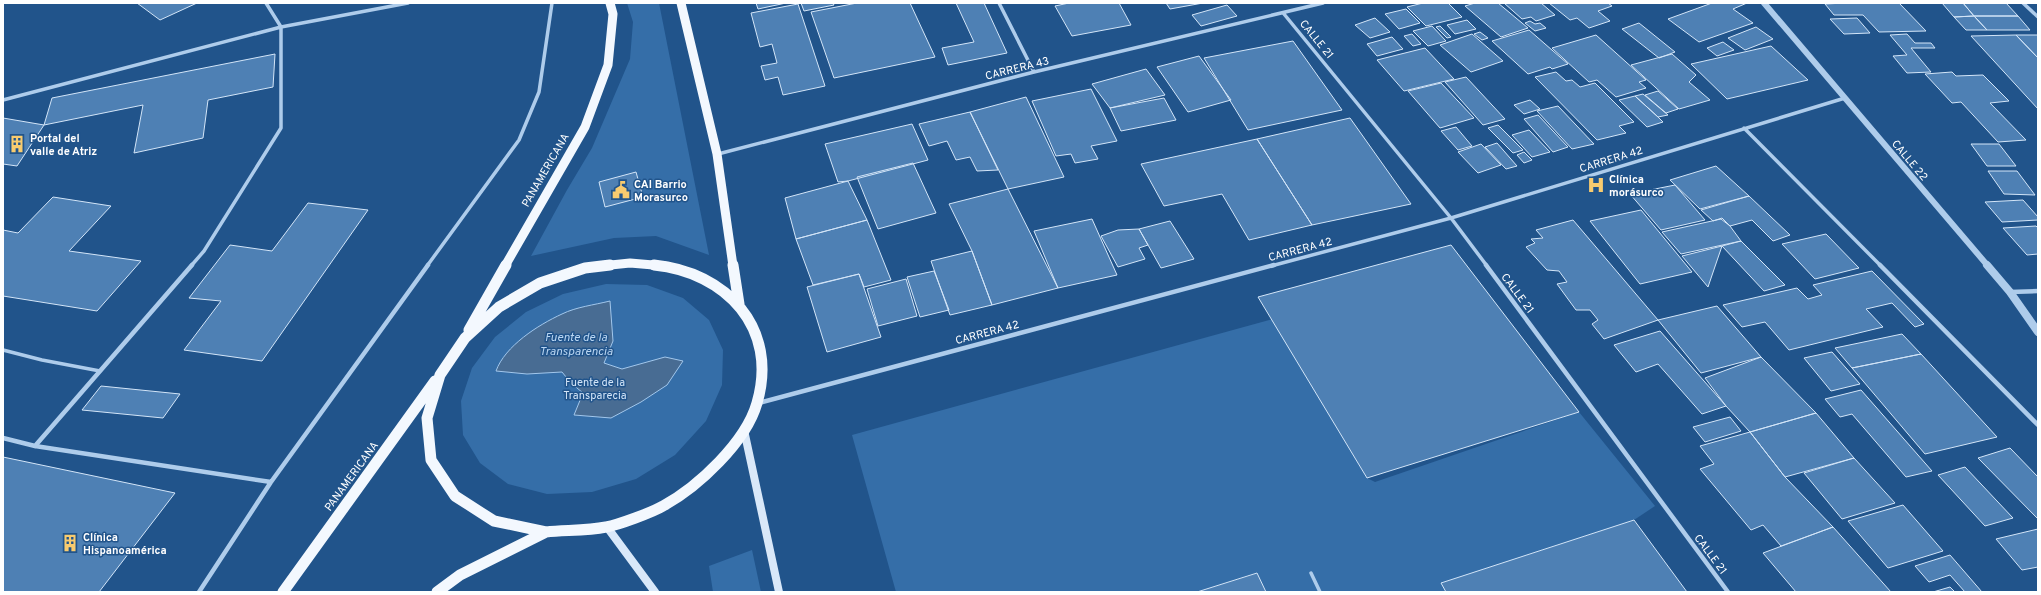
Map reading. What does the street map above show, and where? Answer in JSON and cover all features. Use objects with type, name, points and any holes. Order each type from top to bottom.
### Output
[{"type":"main road","name":"PANAMERICANA","points":[[465,338],[585,127],[608,65],[613,14],[610,3]]},
{"type":"main road","points":[[681,3],[717,154],[739,304],[756,333],[763,366],[756,403],[744,430],[711,472],[663,506],[607,527],[546,532],[494,521],[455,496],[431,460],[427,418],[440,375],[465,338],[499,307],[540,283],[585,268],[630,263],[673,267],[710,282],[739,304]]},
{"type":"main road","name":"PANAMERICANA","points":[[283,592],[440,375]]},
{"type":"main road","points":[[744,430],[779,592]]},
{"type":"main road","points":[[607,527],[655,592]]},
{"type":"main road","points":[[437,592],[460,575],[546,532]]},
{"type":"street","points":[[35,446],[204,251],[281,128],[281,27],[266,3]]},
{"type":"street","points":[[3,100],[281,27],[408,3]]},
{"type":"street","points":[[200,592],[271,482],[519,140],[539,92],[552,3]]},
{"type":"street","points":[[999,3],[1034,72]]},
{"type":"street","name":"CARRERA 43","points":[[717,154],[1034,72],[1284,14],[1323,3]]},
{"type":"street","name":"CALLE 22","points":[[1764,3],[2010,292],[2038,332]]},
{"type":"street","points":[[2023,3],[2038,16]]},
{"type":"street","name":"CALLE 21","points":[[1284,14],[1451,218],[1728,592]]},
{"type":"street","name":"CARRERA 42","points":[[756,403],[1451,218],[1845,98]]},
{"type":"street","points":[[1744,128],[2038,425]]},
{"type":"street","points":[[2010,292],[2038,291]]},
{"type":"street","points":[[3,438],[35,446],[271,482]]},
{"type":"lane","points":[[3,350],[100,372]]},
{"type":"lane","points":[[1311,573],[1320,592]]},
{"type":"green space","points":[[627,3],[659,3],[709,255],[656,236],[614,238],[531,256],[592,148],[630,59],[633,22]]},
{"type":"green space","name":"Fuente de la Transparecia","points":[[606,284],[647,285],[683,298],[709,320],[723,350],[722,385],[706,421],[675,455],[636,479],[592,492],[547,494],[508,484],[480,463],[463,435],[461,401],[472,368],[495,337],[526,312],[563,294]]},
{"type":"green space","points":[[1273,319],[1367,478],[1375,482],[1579,412],[1655,506],[1634,520],[1442,583],[1446,592],[1266,592],[1256,573],[1197,592],[896,592],[852,435]]},
{"type":"green space","points":[[752,550],[761,592],[713,592],[709,566]]},
{"type":"water","name":"Fuente de la Transparencia","points":[[610,301],[613,341],[604,363],[622,369],[665,357],[683,361],[667,385],[641,402],[611,418],[574,415],[583,393],[571,383],[562,372],[527,374],[496,371],[500,362],[507,353],[523,337],[533,330],[562,314],[585,306]]},
{"type":"building","points":[[137,3],[197,3],[160,20]]},
{"type":"building","points":[[756,3],[786,3],[758,9]]},
{"type":"building","points":[[801,3],[833,3],[834,5],[804,11]]},
{"type":"building","points":[[857,3],[910,3],[935,57],[834,78],[811,12]]},
{"type":"building","points":[[956,3],[984,3],[1007,53],[948,65],[942,48],[974,42]]},
{"type":"building","points":[[1069,3],[1119,3],[1131,25],[1072,36],[1055,6]]},
{"type":"building","points":[[1166,3],[1203,3],[1170,9]]},
{"type":"building","points":[[1423,3],[1448,3],[1462,17],[1426,26],[1407,7]]},
{"type":"building","points":[[1475,3],[1498,3],[1528,28],[1501,37],[1465,6]]},
{"type":"building","points":[[1504,3],[1541,3],[1555,15],[1536,21],[1531,17],[1522,19]]},
{"type":"building","points":[[1549,3],[1608,3],[1612,6],[1598,11],[1610,21],[1589,28],[1577,18],[1570,20]]},
{"type":"building","points":[[1712,3],[1747,3],[1733,9],[1753,23],[1699,42],[1668,19]]},
{"type":"building","points":[[1899,3],[1926,31],[1879,32],[1863,15],[1834,15],[1825,4]]},
{"type":"building","points":[[1942,3],[1963,3],[1974,16],[1954,17]]},
{"type":"building","points":[[1963,3],[2006,3],[2018,16],[1974,16]]},
{"type":"building","points":[[798,4],[825,86],[783,95],[778,77],[765,80],[761,66],[777,63],[772,44],[760,47],[751,13]]},
{"type":"building","points":[[1227,5],[1237,16],[1201,26],[1192,15]]},
{"type":"building","points":[[1406,9],[1420,23],[1399,29],[1385,14]]},
{"type":"building","points":[[1974,16],[1987,30],[1966,30],[1954,17]]},
{"type":"building","points":[[1974,16],[2018,16],[2030,30],[1987,30]]},
{"type":"building","points":[[1375,18],[1390,32],[1370,38],[1355,25]]},
{"type":"building","points":[[1857,18],[1870,33],[1844,34],[1830,19]]},
{"type":"building","points":[[1467,20],[1476,29],[1455,34],[1447,25]]},
{"type":"building","points":[[1530,21],[1535,24],[1540,23],[1546,28],[1535,31],[1525,23]]},
{"type":"building","points":[[1639,23],[1675,52],[1659,58],[1622,29]]},
{"type":"building","points":[[1432,26],[1446,41],[1428,46],[1413,31]]},
{"type":"building","points":[[1440,26],[1451,37],[1447,38],[1436,27]]},
{"type":"building","points":[[1756,27],[1773,39],[1745,50],[1728,38]]},
{"type":"building","points":[[1529,30],[1568,64],[1552,69],[1550,67],[1528,74],[1492,41]]},
{"type":"building","points":[[1480,32],[1488,38],[1482,40],[1474,34]]},
{"type":"building","points":[[1412,34],[1421,44],[1413,46],[1404,36]]},
{"type":"building","points":[[1472,34],[1503,61],[1471,72],[1440,45]]},
{"type":"building","points":[[1907,34],[1915,43],[1931,43],[1935,48],[1911,48],[1931,72],[1907,73],[1893,56],[1907,55],[1890,35]]},
{"type":"building","points":[[1596,35],[1646,80],[1639,82],[1646,88],[1616,97],[1597,80],[1589,82],[1552,48]]},
{"type":"building","points":[[2016,35],[2038,58],[2038,109],[1971,36]]},
{"type":"building","points":[[2016,35],[2038,35],[2038,58]]},
{"type":"building","points":[[1392,37],[1403,49],[1377,56],[1367,44]]},
{"type":"building","points":[[1293,41],[1342,110],[1248,130],[1204,58]]},
{"type":"building","points":[[1723,42],[1734,50],[1717,56],[1707,48]]},
{"type":"building","points":[[1771,46],[1808,80],[1727,99],[1691,64]]},
{"type":"building","points":[[1425,48],[1454,79],[1404,91],[1377,60]]},
{"type":"building","points":[[275,54],[273,87],[208,100],[203,138],[134,153],[143,105],[44,125],[52,98]]},
{"type":"building","points":[[1672,54],[1696,75],[1689,82],[1710,100],[1679,109],[1631,65]]},
{"type":"building","points":[[1199,56],[1231,100],[1188,112],[1157,67]]},
{"type":"building","points":[[1146,69],[1165,95],[1110,108],[1092,84]]},
{"type":"building","points":[[1556,72],[1566,81],[1572,80],[1580,87],[1595,83],[1634,122],[1619,126],[1626,133],[1597,140],[1535,77]]},
{"type":"building","points":[[1952,72],[1956,76],[1983,75],[2009,101],[1990,103],[2026,140],[1998,142],[1961,102],[1952,103],[1925,74]]},
{"type":"building","points":[[1466,77],[1505,119],[1483,125],[1445,82]]},
{"type":"building","points":[[1441,83],[1474,118],[1440,128],[1408,91]]},
{"type":"building","points":[[1091,89],[1117,141],[1091,146],[1098,159],[1075,163],[1071,154],[1056,156],[1032,101]]},
{"type":"building","points":[[1658,91],[1678,109],[1666,113],[1645,95]]},
{"type":"building","points":[[1643,94],[1668,115],[1658,117],[1635,96]]},
{"type":"building","points":[[1635,96],[1663,122],[1647,127],[1619,100]]},
{"type":"building","points":[[1026,97],[1064,177],[1008,189],[970,112]]},
{"type":"building","points":[[1164,98],[1176,120],[1121,131],[1110,108]]},
{"type":"building","points":[[1530,100],[1540,109],[1524,114],[1514,105]]},
{"type":"building","points":[[1558,106],[1594,144],[1572,149],[1537,111]]},
{"type":"building","points":[[970,112],[998,170],[977,171],[970,157],[956,160],[947,141],[929,146],[919,124]]},
{"type":"building","points":[[1538,115],[1568,147],[1553,152],[1524,119]]},
{"type":"building","name":"Portal del valle de Atriz","points":[[3,118],[44,125],[17,166],[3,164]]},
{"type":"building","points":[[1350,118],[1411,204],[1312,225],[1257,139]]},
{"type":"building","points":[[912,124],[928,160],[848,181],[838,182],[825,144]]},
{"type":"building","points":[[1498,125],[1523,150],[1513,153],[1488,128]]},
{"type":"building","points":[[1456,127],[1472,146],[1458,150],[1441,131]]},
{"type":"building","points":[[1529,130],[1550,152],[1532,157],[1512,135]]},
{"type":"building","points":[[1257,139],[1312,225],[1249,240],[1222,194],[1164,206],[1141,164]]},
{"type":"building","points":[[1497,143],[1517,166],[1506,169],[1485,147]]},
{"type":"building","points":[[1481,144],[1501,165],[1478,173],[1458,152]]},
{"type":"building","points":[[1971,144],[1999,144],[2016,166],[1987,166]]},
{"type":"building","points":[[1524,152],[1532,160],[1524,163],[1517,155]]},
{"type":"building","points":[[913,163],[936,213],[878,229],[857,177]]},
{"type":"building","points":[[1716,166],[1749,196],[1700,209],[1670,180]]},
{"type":"building","points":[[1988,171],[2017,171],[2035,195],[2004,194]]},
{"type":"building","name":"CAI Barrio Morasurco","points":[[636,172],[643,197],[605,207],[599,182]]},
{"type":"building","points":[[848,181],[867,220],[796,239],[785,198]]},
{"type":"building","points":[[1675,185],[1705,220],[1661,230],[1630,194]]},
{"type":"building","points":[[1008,189],[1058,288],[992,305],[972,251],[949,204]]},
{"type":"building","points":[[1749,196],[1790,235],[1773,241],[1752,220],[1730,226],[1722,218],[1713,221],[1701,210]]},
{"type":"building","points":[[53,197],[111,206],[69,251],[141,261],[97,311],[3,296],[3,230],[18,233]]},
{"type":"building","points":[[2023,200],[2038,217],[2038,220],[2002,222],[1985,202]]},
{"type":"building","points":[[308,203],[368,210],[262,361],[184,350],[221,301],[189,298],[230,245],[272,251]]},
{"type":"building","points":[[1641,210],[1692,272],[1640,284],[1590,221]]},
{"type":"building","points":[[1092,219],[1117,275],[1058,288],[1034,231]]},
{"type":"building","points":[[1721,219],[1730,226],[1741,241],[1681,254],[1662,232]]},
{"type":"building","points":[[867,220],[891,280],[864,287],[859,274],[813,285],[796,239]]},
{"type":"building","points":[[1573,220],[1658,320],[1604,339],[1592,324],[1598,320],[1590,310],[1576,310],[1557,284],[1567,282],[1559,271],[1547,270],[1526,247],[1535,243],[1531,239],[1543,238],[1536,230]]},
{"type":"building","points":[[1170,221],[1194,259],[1161,268],[1139,229]]},
{"type":"building","points":[[2036,226],[2038,228],[2038,254],[2027,255],[2003,228]]},
{"type":"building","points":[[1139,229],[1148,245],[1139,248],[1145,259],[1118,267],[1101,236],[1118,230]]},
{"type":"building","points":[[1826,234],[1859,268],[1815,279],[1782,244]]},
{"type":"building","points":[[1741,241],[1785,285],[1764,291],[1722,246]]},
{"type":"building","points":[[1451,245],[1579,412],[1367,478],[1258,297]]},
{"type":"building","points":[[1722,246],[1708,287],[1682,256]]},
{"type":"building","points":[[972,251],[992,305],[950,315],[931,261]]},
{"type":"building","points":[[934,271],[949,310],[920,317],[907,277]]},
{"type":"building","points":[[1872,271],[1924,324],[1915,327],[1892,303],[1866,309],[1883,327],[1789,350],[1765,322],[1742,327],[1723,305],[1797,288],[1808,299],[1822,295],[1813,285]]},
{"type":"building","points":[[859,274],[881,337],[827,352],[807,287]]},
{"type":"building","points":[[906,279],[917,316],[878,326],[867,289]]},
{"type":"building","points":[[1717,306],[1761,357],[1701,373],[1658,320]]},
{"type":"building","points":[[1660,331],[1726,406],[1702,414],[1658,364],[1636,372],[1614,345]]},
{"type":"building","points":[[1902,334],[1921,354],[1852,368],[1835,348]]},
{"type":"building","points":[[1832,352],[1860,384],[1831,391],[1804,358]]},
{"type":"building","points":[[1921,354],[1997,437],[1925,454],[1852,368]]},
{"type":"building","points":[[1761,357],[1816,413],[1750,432],[1726,406],[1705,378]]},
{"type":"building","points":[[101,386],[180,394],[163,418],[82,410]]},
{"type":"building","points":[[1861,390],[1932,471],[1906,477],[1852,414],[1840,417],[1825,399]]},
{"type":"building","points":[[1816,413],[1854,458],[1785,477],[1750,432]]},
{"type":"building","points":[[1730,417],[1741,431],[1705,442],[1693,427]]},
{"type":"building","points":[[1750,432],[1785,477],[1833,527],[1781,546],[1763,525],[1751,530],[1700,469],[1714,464],[1700,446]]},
{"type":"building","points":[[2010,448],[2038,477],[2038,519],[1978,458]]},
{"type":"building","name":"Clínica Hispanoamérica","points":[[3,457],[175,493],[99,592],[3,592]]},
{"type":"building","points":[[1854,458],[1895,503],[1842,519],[1804,473]]},
{"type":"building","points":[[1965,467],[2013,518],[1985,526],[1938,475]]},
{"type":"building","points":[[1903,505],[1943,551],[1888,568],[1848,521]]},
{"type":"building","points":[[1634,520],[1687,592],[1446,592],[1441,583]]},
{"type":"building","points":[[1833,527],[1891,592],[1796,592],[1763,553]]},
{"type":"building","points":[[2038,529],[2038,567],[2022,570],[1996,539]]},
{"type":"building","points":[[1950,555],[1982,592],[1965,592],[1950,575],[1929,582],[1915,566]]},
{"type":"building","points":[[1257,573],[1266,592],[1197,592]]},
{"type":"building","points":[[1950,587],[1955,592],[1933,592]]},
{"type":"place","name":"Portal del valle de Atriz","points":[[17,144]]},
{"type":"place","name":"Clínica morásurco","points":[[1596,185]]},
{"type":"place","name":"CAI Barrio Morasurco","points":[[621,190]]},
{"type":"place","name":"Clínica Hispanoamérica","points":[[70,543]]}]
